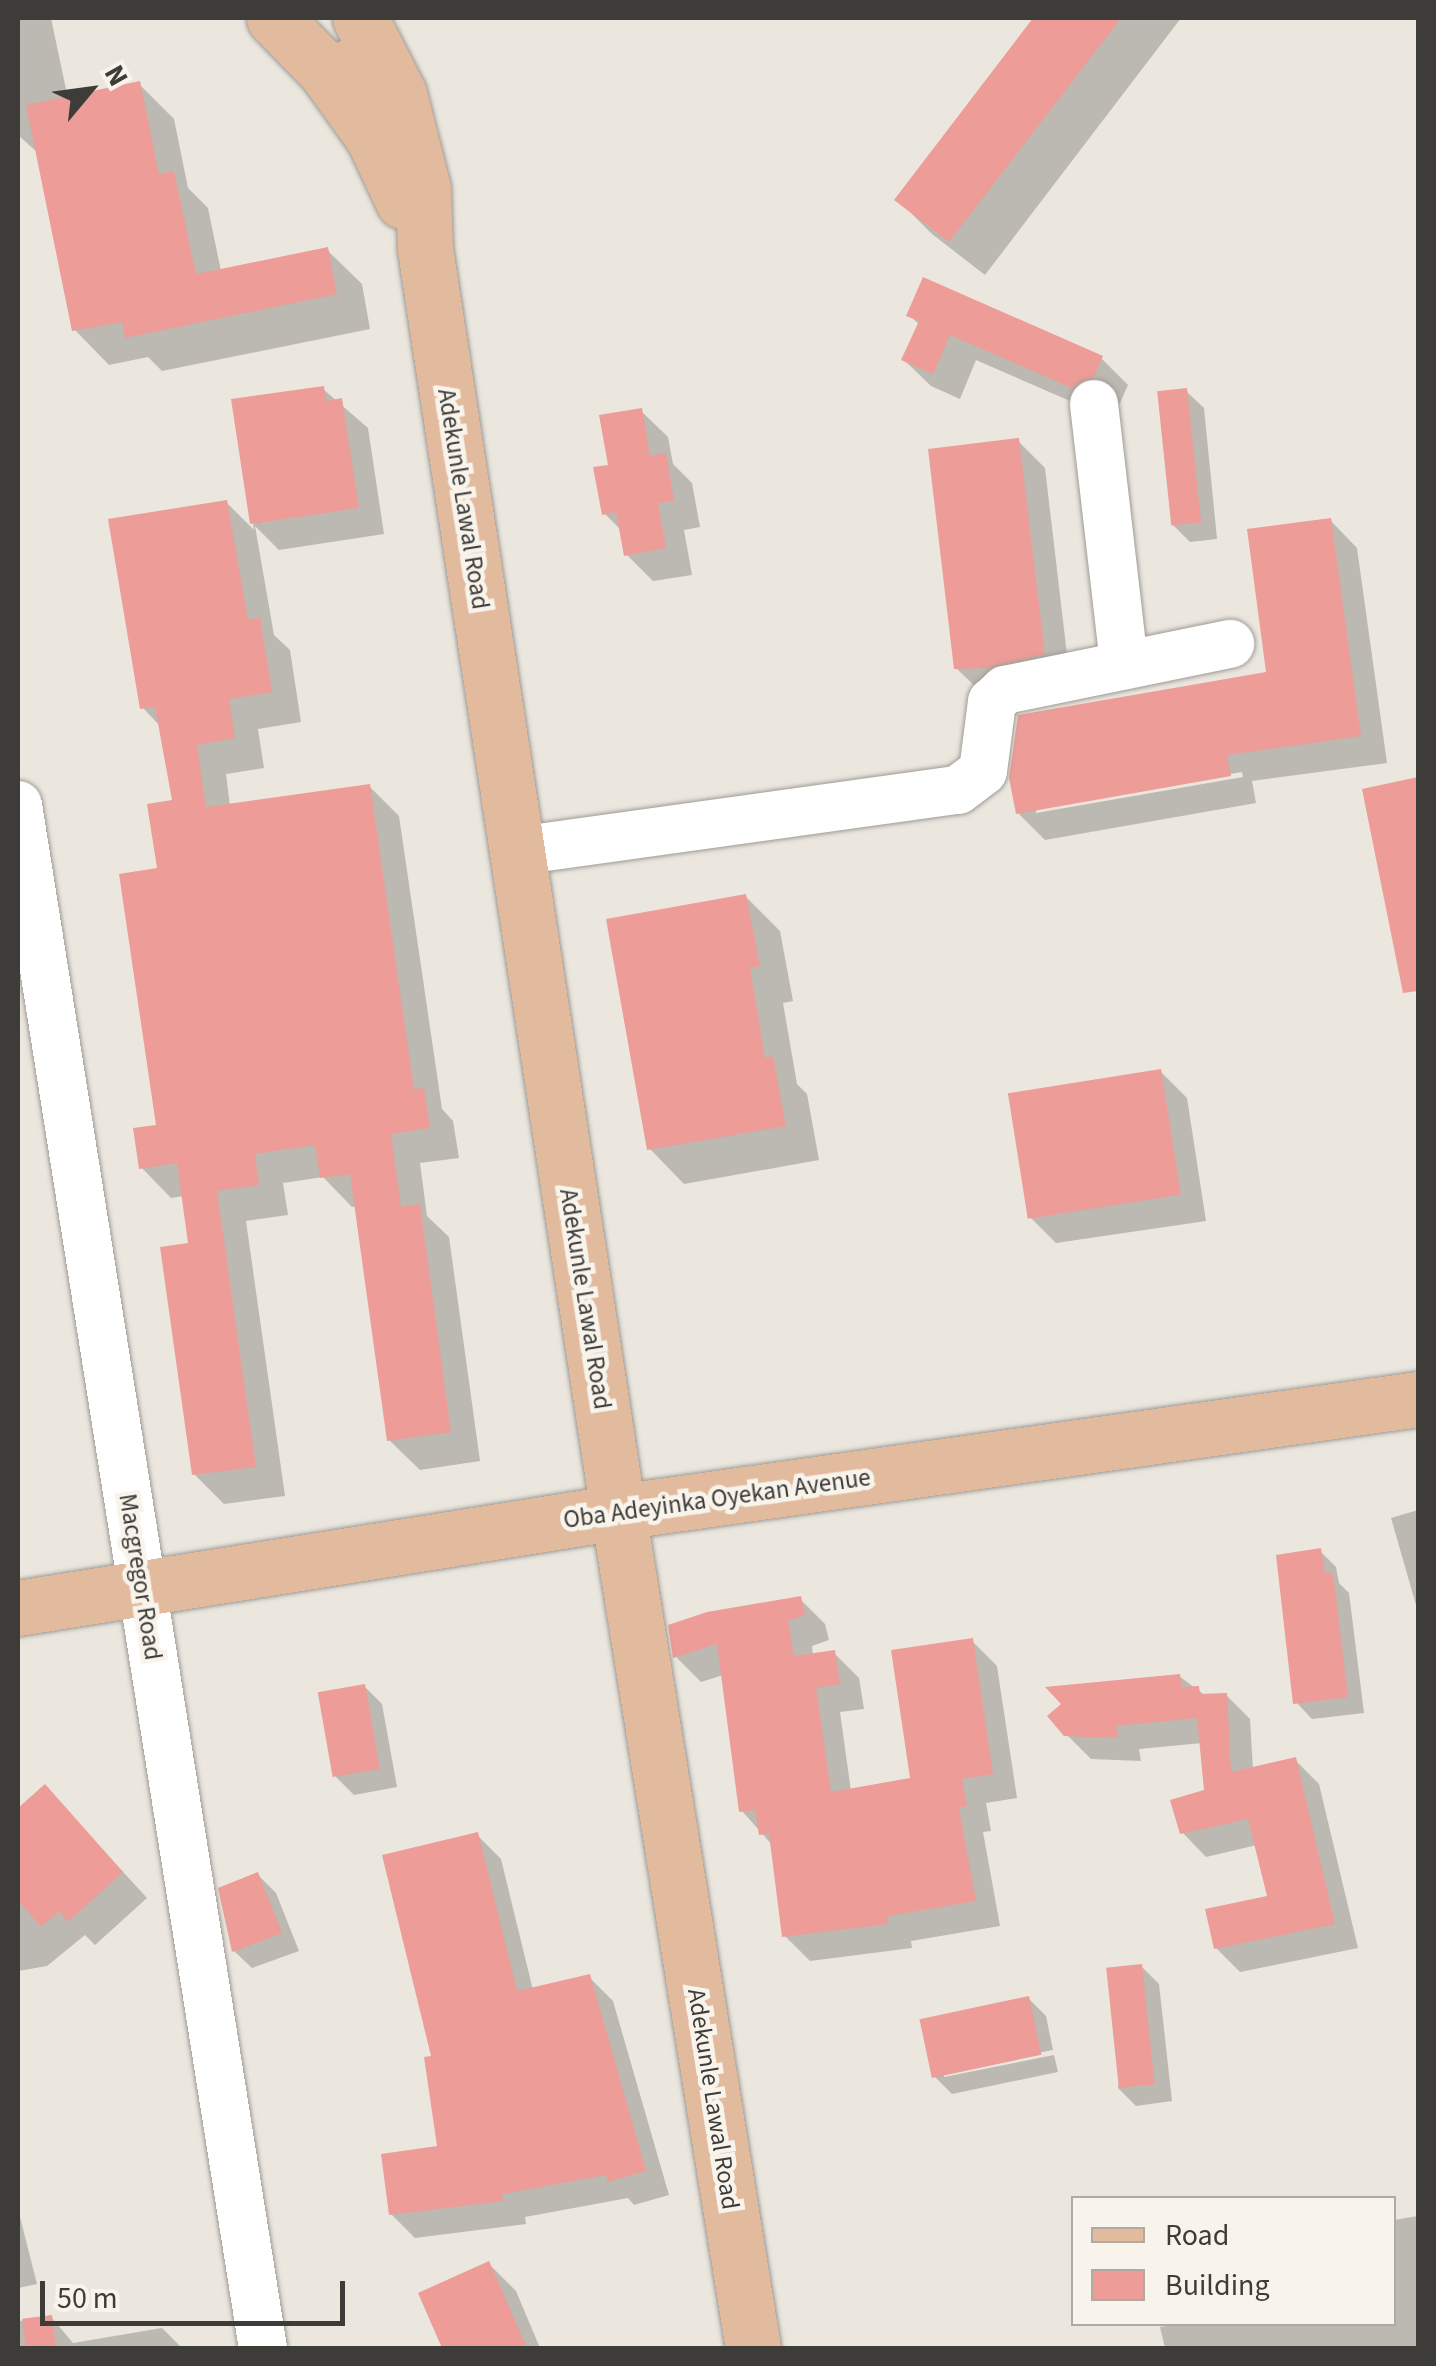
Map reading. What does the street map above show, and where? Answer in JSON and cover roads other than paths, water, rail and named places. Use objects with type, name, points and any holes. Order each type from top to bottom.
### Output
[{"type":"main road","points":[[274,18],[326,70],[373,137],[425,249]]},
{"type":"main road","points":[[326,70],[346,69],[363,58],[359,18]]},
{"type":"main road","points":[[359,18],[399,94],[413,139],[423,190],[425,249]]},
{"type":"main road","name":"Adekunle Lawal Road","points":[[425,249],[618,1512],[753,2348]]},
{"type":"main road","name":"Oba Adeyinka Oyekan Avenue","points":[[18,1608],[618,1512],[1418,1399]]},
{"type":"street","points":[[1094,404],[1124,665]]},
{"type":"street","points":[[517,850],[958,790],[983,771],[992,702],[1005,690],[1230,644]]},
{"type":"street","name":"Macgregor Road","points":[[18,805],[262,2348]]}]
